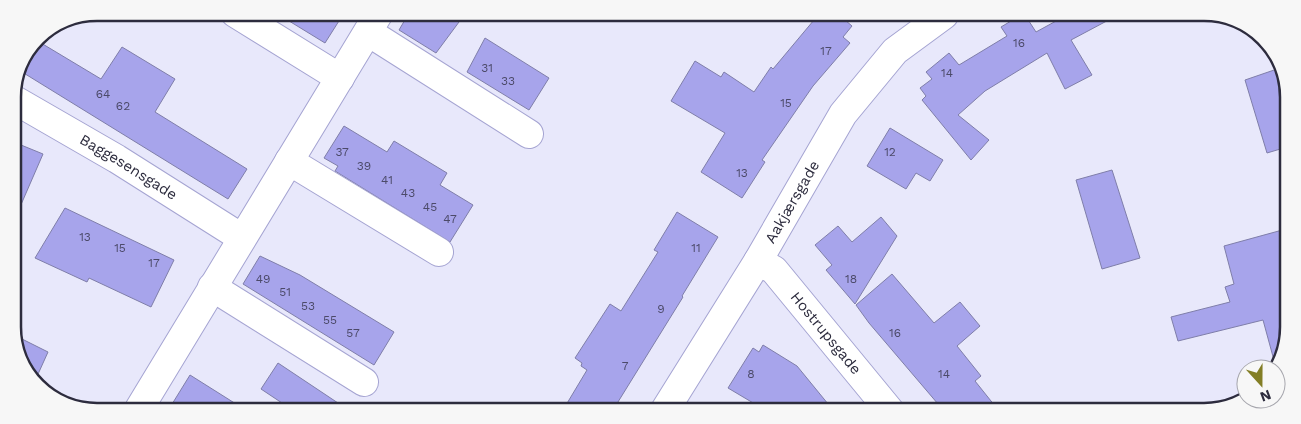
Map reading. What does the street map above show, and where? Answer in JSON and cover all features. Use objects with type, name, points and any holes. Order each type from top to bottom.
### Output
[{"type":"street","points":[[248,21],[340,78]]},
{"type":"street","name":"Aakjærsgade","points":[[669,403],[758,261],[843,114],[895,51],[936,21]]},
{"type":"street","points":[[143,403],[373,22],[529,134]]},
{"type":"street","name":"Baggesensgade","points":[[21,104],[117,160],[242,238]]},
{"type":"street","points":[[289,161],[439,252]]},
{"type":"street","name":"Hostrupsgade","points":[[758,261],[774,270],[884,403]]},
{"type":"street","points":[[212,287],[364,382]]},
{"type":"building","points":[[289,21],[339,21],[325,43]]},
{"type":"building","points":[[404,21],[459,22],[436,53],[399,30]]},
{"type":"building","points":[[813,21],[846,21],[852,26],[843,37],[850,43],[813,86],[762,160],[765,162],[742,198],[701,172],[725,133],[671,101],[695,61],[721,77],[724,72],[754,92],[771,67],[773,69]]},
{"type":"building","points":[[1011,21],[1029,21],[1036,32],[1056,21],[1107,21],[1071,40],[1092,75],[1065,89],[1047,53],[985,91],[958,115],[989,140],[971,160],[922,100],[926,96],[920,88],[932,79],[926,72],[949,53],[959,65],[1007,36],[1001,27]]},
{"type":"building","points":[[485,38],[549,78],[529,110],[467,72]]},
{"type":"building","points":[[44,45],[101,79],[122,47],[175,79],[155,112],[247,169],[228,199],[25,74],[34,55]]},
{"type":"building","points":[[1275,70],[1280,98],[1280,149],[1267,153],[1245,80]]},
{"type":"building","points":[[344,126],[387,152],[394,141],[447,173],[440,185],[473,205],[450,242],[335,171],[338,166],[324,158]]},
{"type":"building","points":[[890,128],[943,160],[930,181],[916,173],[906,189],[867,166]]},
{"type":"building","points":[[21,145],[43,154],[21,205]]},
{"type":"building","points":[[1112,170],[1140,258],[1102,269],[1076,180]]},
{"type":"building","points":[[65,208],[174,260],[151,307],[89,278],[87,282],[35,258]]},
{"type":"building","points":[[677,212],[718,237],[617,403],[567,403],[587,370],[575,358],[610,304],[621,311],[658,252],[654,250]]},
{"type":"building","points":[[881,217],[897,236],[855,304],[826,270],[832,265],[815,245],[838,226],[852,242]]},
{"type":"building","points":[[1280,231],[1280,326],[1273,357],[1263,320],[1178,341],[1171,317],[1230,302],[1225,287],[1234,284],[1224,246]]},
{"type":"building","points":[[260,256],[300,275],[394,332],[374,365],[243,284]]},
{"type":"building","points":[[892,274],[934,323],[960,302],[980,326],[957,346],[981,376],[975,381],[993,403],[937,403],[856,305]]},
{"type":"building","points":[[23,339],[48,352],[38,374],[25,351]]},
{"type":"building","points":[[763,345],[797,366],[827,403],[753,403],[728,388],[753,348],[759,352]]},
{"type":"building","points":[[278,363],[338,403],[282,403],[261,389]]},
{"type":"building","points":[[190,375],[234,403],[173,403]]}]
